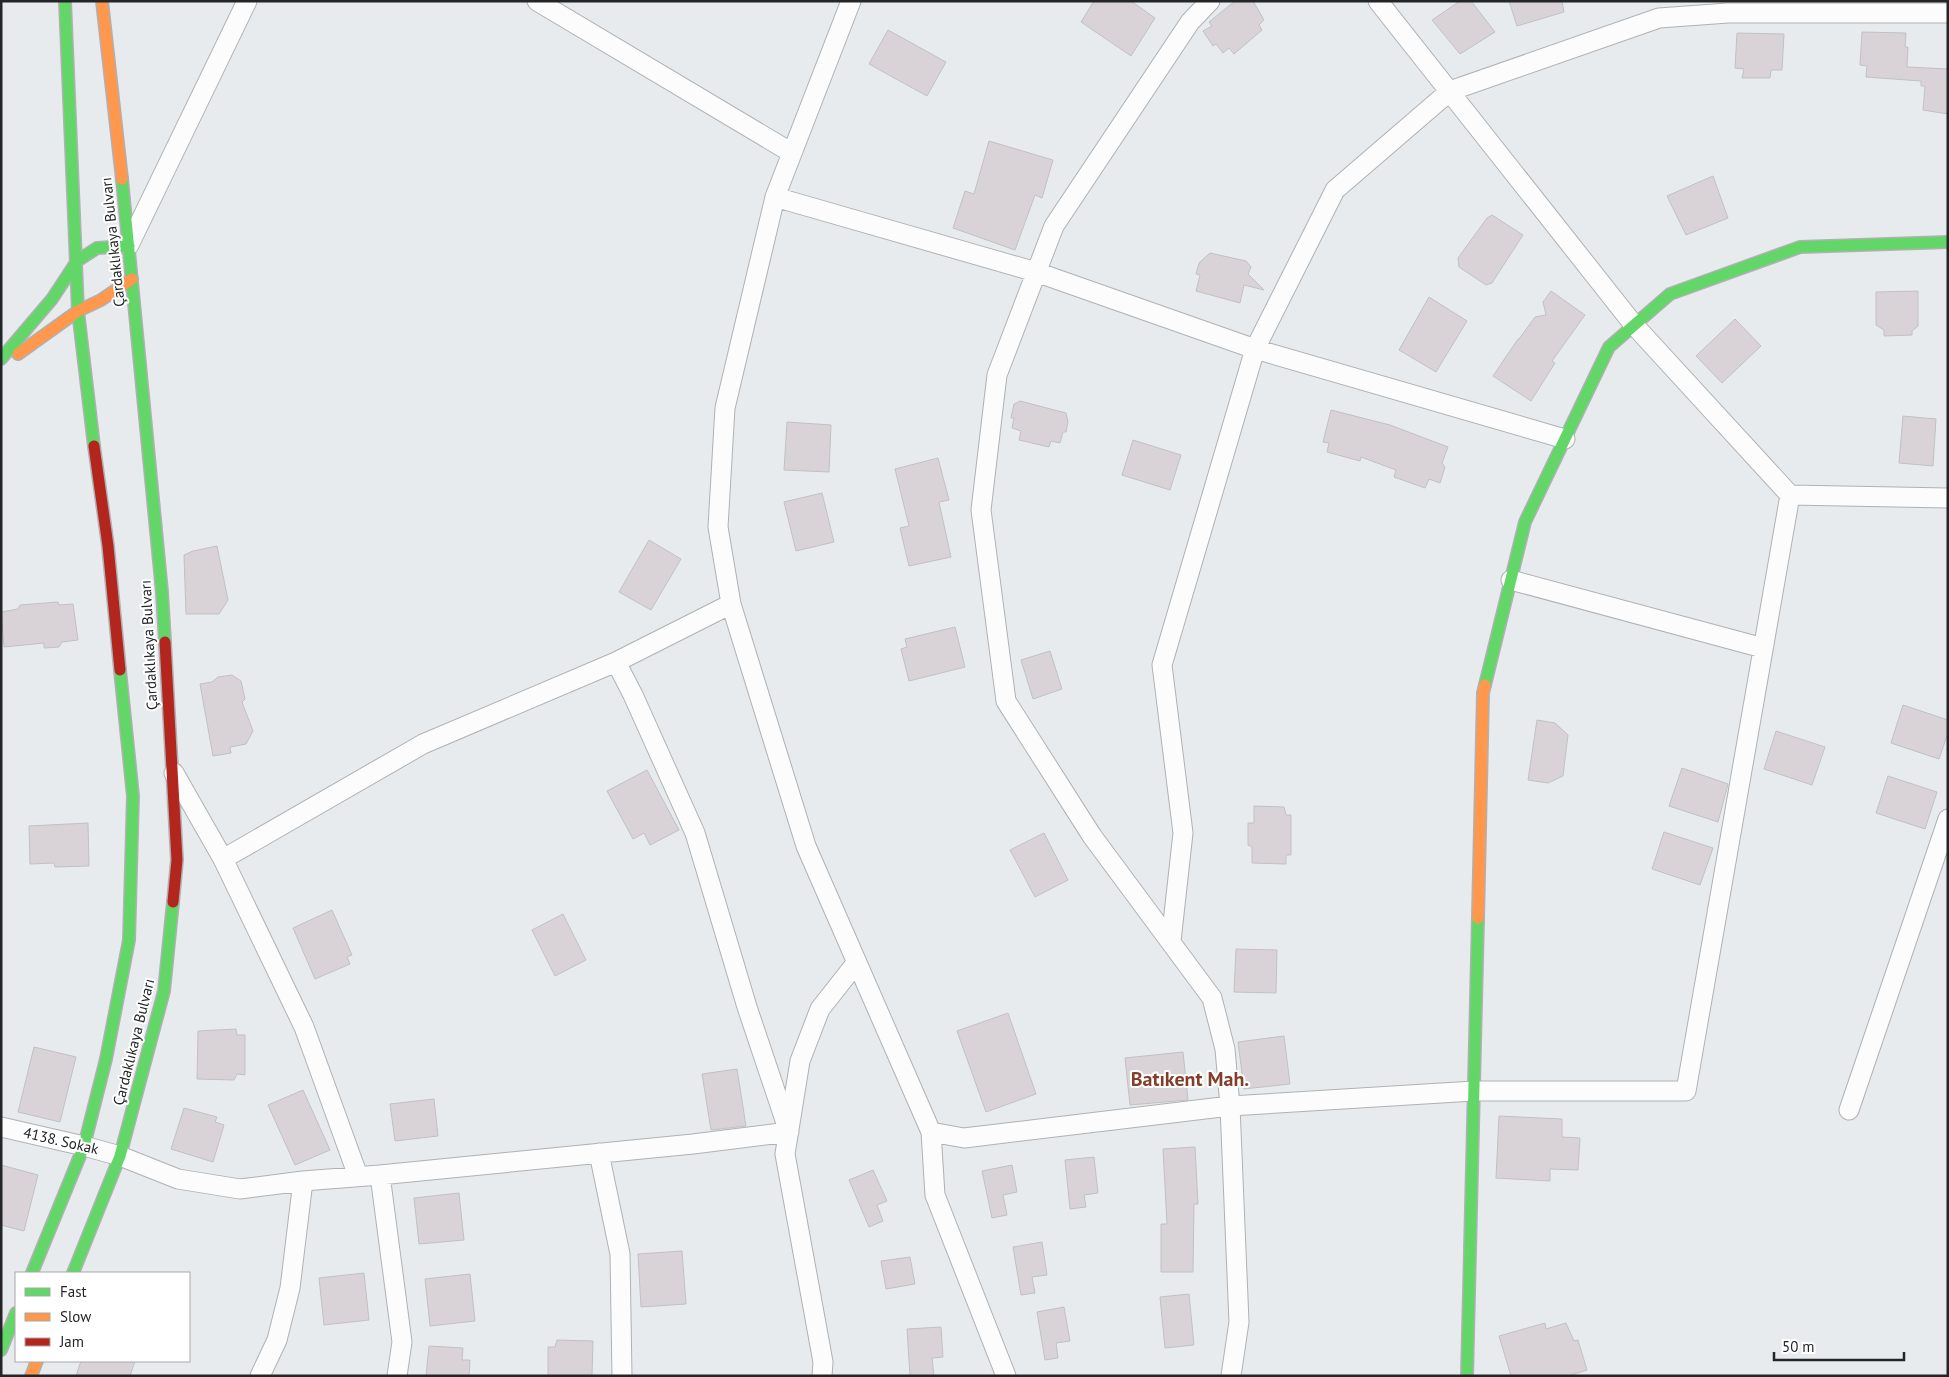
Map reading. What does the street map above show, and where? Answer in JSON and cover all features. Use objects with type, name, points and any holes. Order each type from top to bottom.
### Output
[{"type":"main road","name":"Çardaklıkaya Bulvarı","points":[[32,1272],[84,1146],[106,1059],[129,940],[133,796],[108,546],[78,311],[65,1]]},
{"type":"main road","name":"Çardaklıkaya Bulvarı","points":[[73,1272],[120,1156],[164,991],[177,860],[162,592],[129,246],[102,1]]},
{"type":"main road","points":[[1467,1376],[1483,693],[1525,522],[1609,347],[1670,294],[1800,247],[1948,242]]},
{"type":"main road","points":[[1,360],[52,299],[77,260],[97,248],[129,246]]},
{"type":"main road","points":[[1,366],[78,311],[101,300],[132,279]]},
{"type":"main road","points":[[1,1350],[15,1315]]},
{"type":"street","points":[[129,246],[247,1]]},
{"type":"street","points":[[537,1],[792,153]]},
{"type":"street","points":[[851,1],[775,196],[725,408],[718,527],[732,604],[806,846],[931,1132],[935,1195],[1006,1376]]},
{"type":"street","points":[[1210,1],[1190,22],[1054,226],[997,375],[982,510],[1006,701],[1092,836],[1212,998],[1225,1049],[1230,1106],[1239,1322],[1231,1376]]},
{"type":"street","points":[[1378,1],[1634,325],[1790,495],[1948,498]]},
{"type":"street","points":[[1171,941],[1183,833],[1162,665],[1255,349],[1335,190],[1450,91],[1659,18],[1728,7],[1948,13]]},
{"type":"street","points":[[775,196],[1036,272],[1255,349],[1565,440]]},
{"type":"street","points":[[931,1132],[964,1138],[1230,1106],[1474,1091],[1686,1091],[1790,495]]},
{"type":"street","points":[[1511,580],[1763,648]]},
{"type":"street","points":[[223,859],[423,744],[616,662],[732,604]]},
{"type":"street","points":[[616,662],[633,695],[695,833],[744,998],[789,1132]]},
{"type":"street","points":[[172,770],[223,859],[304,1027],[358,1176]]},
{"type":"street","points":[[1849,1110],[1948,819]]},
{"type":"street","points":[[822,1376],[823,1362],[785,1154],[800,1061],[820,1010],[857,962]]},
{"type":"street","name":"4138. Sokak","points":[[1,1127],[120,1156],[178,1179],[240,1189],[303,1181],[693,1144],[789,1132]]},
{"type":"street","points":[[599,1153],[620,1254],[622,1376]]},
{"type":"street","points":[[380,1175],[402,1342],[397,1376]]},
{"type":"street","points":[[260,1376],[277,1340],[290,1288],[303,1181]]},
{"type":"building","points":[[1094,1],[1131,1],[1155,18],[1131,56],[1081,22]]},
{"type":"building","points":[[1235,1],[1253,1],[1264,20],[1259,25],[1262,30],[1234,54],[1229,48],[1223,53],[1216,44],[1213,46],[1203,31],[1212,26],[1209,22]]},
{"type":"building","points":[[1460,1],[1471,1],[1495,32],[1460,54],[1432,20]]},
{"type":"building","points":[[1509,1],[1562,1],[1564,12],[1517,26]]},
{"type":"building","points":[[888,30],[946,62],[927,96],[869,64]]},
{"type":"building","points":[[1862,32],[1906,33],[1905,47],[1908,47],[1907,67],[1948,69],[1948,114],[1923,110],[1925,86],[1921,86],[1921,81],[1866,77],[1867,66],[1860,65]]},
{"type":"building","points":[[1737,33],[1784,34],[1782,70],[1771,70],[1770,78],[1742,78],[1744,69],[1735,68]]},
{"type":"building","points":[[989,141],[1053,160],[1042,198],[1035,195],[1015,250],[953,228],[965,191],[974,194]]},
{"type":"building","points":[[1713,176],[1728,218],[1686,235],[1667,196]]},
{"type":"building","points":[[1492,215],[1523,235],[1492,283],[1486,285],[1459,267],[1458,258],[1487,218]]},
{"type":"building","points":[[1210,253],[1246,261],[1251,267],[1248,274],[1264,290],[1244,285],[1240,303],[1196,291],[1200,275],[1196,274],[1199,263]]},
{"type":"building","points":[[1551,291],[1585,315],[1552,361],[1555,363],[1531,401],[1493,376],[1535,317],[1546,315],[1543,302]]},
{"type":"building","points":[[1918,291],[1918,326],[1912,331],[1912,335],[1884,336],[1884,330],[1876,325],[1876,292]]},
{"type":"building","points":[[1429,297],[1467,321],[1436,372],[1399,350]]},
{"type":"building","points":[[1735,319],[1761,346],[1722,383],[1696,356]]},
{"type":"building","points":[[1020,401],[1066,413],[1068,422],[1066,432],[1063,432],[1060,443],[1051,441],[1049,447],[1019,440],[1021,431],[1012,428],[1014,418],[1011,418],[1014,404]]},
{"type":"building","points":[[1331,410],[1390,425],[1448,447],[1442,463],[1445,467],[1440,483],[1429,479],[1425,488],[1394,477],[1396,470],[1361,457],[1360,461],[1327,452],[1329,443],[1323,442]]},
{"type":"building","points":[[1903,416],[1936,419],[1933,466],[1899,463]]},
{"type":"building","points":[[787,422],[831,425],[829,472],[784,470]]},
{"type":"building","points":[[1133,440],[1181,455],[1170,490],[1122,475]]},
{"type":"building","points":[[938,458],[949,500],[939,502],[951,557],[909,566],[900,528],[909,526],[895,469]]},
{"type":"building","points":[[822,493],[834,542],[796,551],[784,502]]},
{"type":"building","points":[[649,540],[681,559],[651,610],[619,592]]},
{"type":"building","points":[[217,546],[228,600],[219,614],[186,614],[184,555]]},
{"type":"building","points":[[58,602],[59,605],[73,604],[78,640],[62,642],[59,647],[44,648],[44,643],[4,647],[1,612],[18,609],[20,605]]},
{"type":"building","points":[[955,627],[965,667],[909,681],[901,649],[907,647],[905,639]]},
{"type":"building","points":[[1050,651],[1062,689],[1033,699],[1021,660]]},
{"type":"building","points":[[232,675],[241,681],[245,699],[242,702],[253,731],[246,744],[230,747],[231,753],[213,756],[200,684],[212,682],[218,677]]},
{"type":"building","points":[[1903,705],[1948,720],[1948,733],[1939,759],[1891,743]]},
{"type":"building","points":[[1537,720],[1555,723],[1568,735],[1563,776],[1548,783],[1528,780]]},
{"type":"building","points":[[1776,731],[1825,747],[1812,785],[1764,769]]},
{"type":"building","points":[[1682,768],[1728,784],[1718,822],[1669,806]]},
{"type":"building","points":[[647,770],[679,830],[650,845],[644,833],[633,839],[607,791]]},
{"type":"building","points":[[1888,776],[1937,792],[1925,829],[1876,813]]},
{"type":"building","points":[[1254,806],[1284,807],[1286,815],[1291,815],[1291,855],[1286,855],[1286,864],[1252,863],[1252,847],[1248,845],[1248,823],[1254,823]]},
{"type":"building","points":[[88,823],[89,866],[55,867],[54,863],[30,864],[29,826]]},
{"type":"building","points":[[1664,832],[1713,848],[1700,885],[1652,869]]},
{"type":"building","points":[[1044,833],[1068,880],[1035,897],[1010,850]]},
{"type":"building","points":[[332,910],[352,955],[347,957],[350,964],[315,979],[293,928]]},
{"type":"building","points":[[563,914],[586,960],[555,976],[532,930]]},
{"type":"building","points":[[1236,949],[1277,950],[1276,993],[1234,992]]},
{"type":"building","points":[[1008,1013],[1036,1094],[986,1112],[957,1031]]},
{"type":"building","points":[[236,1029],[237,1035],[245,1035],[245,1075],[237,1074],[234,1080],[197,1079],[198,1031]]},
{"type":"building","points":[[1284,1036],[1290,1084],[1244,1089],[1238,1042]]},
{"type":"building","points":[[34,1047],[76,1057],[60,1122],[18,1112]]},
{"type":"building","points":[[1183,1052],[1188,1100],[1130,1105],[1125,1058]]},
{"type":"building","points":[[737,1069],[746,1126],[711,1130],[702,1074]]},
{"type":"building","points":[[303,1090],[330,1150],[295,1165],[268,1105]]},
{"type":"building","points":[[434,1099],[438,1136],[395,1141],[390,1104]]},
{"type":"building","points":[[184,1108],[217,1117],[215,1122],[224,1125],[213,1162],[171,1149]]},
{"type":"building","points":[[1499,1116],[1562,1119],[1562,1137],[1580,1138],[1578,1170],[1550,1169],[1550,1181],[1496,1178]]},
{"type":"building","points":[[1195,1147],[1198,1204],[1194,1204],[1193,1272],[1161,1272],[1161,1224],[1167,1224],[1163,1149]]},
{"type":"building","points":[[1094,1157],[1098,1193],[1084,1195],[1086,1207],[1070,1209],[1065,1160]]},
{"type":"building","points":[[1,1165],[38,1175],[24,1231],[1,1225]]},
{"type":"building","points":[[1012,1165],[1017,1192],[1003,1195],[1007,1215],[992,1218],[982,1171]]},
{"type":"building","points":[[873,1170],[887,1201],[877,1205],[883,1221],[869,1227],[849,1180]]},
{"type":"building","points":[[459,1193],[464,1240],[419,1244],[414,1198]]},
{"type":"building","points":[[1042,1242],[1047,1275],[1032,1277],[1035,1293],[1021,1295],[1013,1247]]},
{"type":"building","points":[[682,1251],[686,1304],[641,1307],[638,1254]]},
{"type":"building","points":[[910,1257],[915,1284],[886,1289],[881,1261]]},
{"type":"building","points":[[364,1273],[369,1320],[324,1325],[319,1278]]},
{"type":"building","points":[[470,1274],[475,1321],[430,1326],[425,1279]]},
{"type":"building","points":[[1189,1294],[1194,1345],[1165,1348],[1160,1297]]},
{"type":"building","points":[[1064,1307],[1070,1341],[1056,1343],[1058,1358],[1045,1360],[1037,1312]]},
{"type":"building","points":[[1545,1323],[1546,1329],[1566,1323],[1574,1341],[1578,1340],[1587,1370],[1568,1376],[1511,1376],[1499,1336]]},
{"type":"building","points":[[941,1327],[943,1357],[932,1358],[934,1376],[910,1376],[907,1329]]},
{"type":"building","points":[[557,1340],[593,1341],[592,1376],[548,1376],[548,1347],[555,1347]]},
{"type":"building","points":[[429,1346],[463,1348],[462,1360],[470,1360],[469,1376],[426,1376]]},
{"type":"building","points":[[81,1362],[135,1362],[130,1376],[76,1376]]},
{"type":"traffic: fast","points":[[65,1],[78,311],[94,446]]},
{"type":"traffic: fast","points":[[122,179],[162,592],[165,642]]},
{"type":"traffic: fast","points":[[1485,685],[1525,522],[1609,347],[1670,294],[1800,247],[1948,242]]},
{"type":"traffic: fast","points":[[1,359],[52,299],[77,261],[97,248],[129,246]]},
{"type":"traffic: fast","points":[[32,1272],[84,1146],[106,1059],[129,940],[133,796],[120,670]]},
{"type":"traffic: fast","points":[[73,1272],[120,1156],[164,991],[173,902]]},
{"type":"traffic: fast","points":[[1467,1376],[1478,918]]},
{"type":"traffic: fast","points":[[1,1350],[15,1315]]},
{"type":"traffic: slow","points":[[102,1],[122,179]]},
{"type":"traffic: slow","points":[[18,354],[78,311],[101,300],[132,279]]},
{"type":"traffic: slow","points":[[1478,918],[1483,693],[1485,685]]},
{"type":"traffic: slow","points":[[31,1376],[37,1362]]},
{"type":"traffic: jam","points":[[94,446],[108,546],[120,670]]},
{"type":"traffic: jam","points":[[165,642],[177,860],[173,902]]},
{"type":"district","name":"Batıkent Mah.","points":[[1190,1079]]}]
